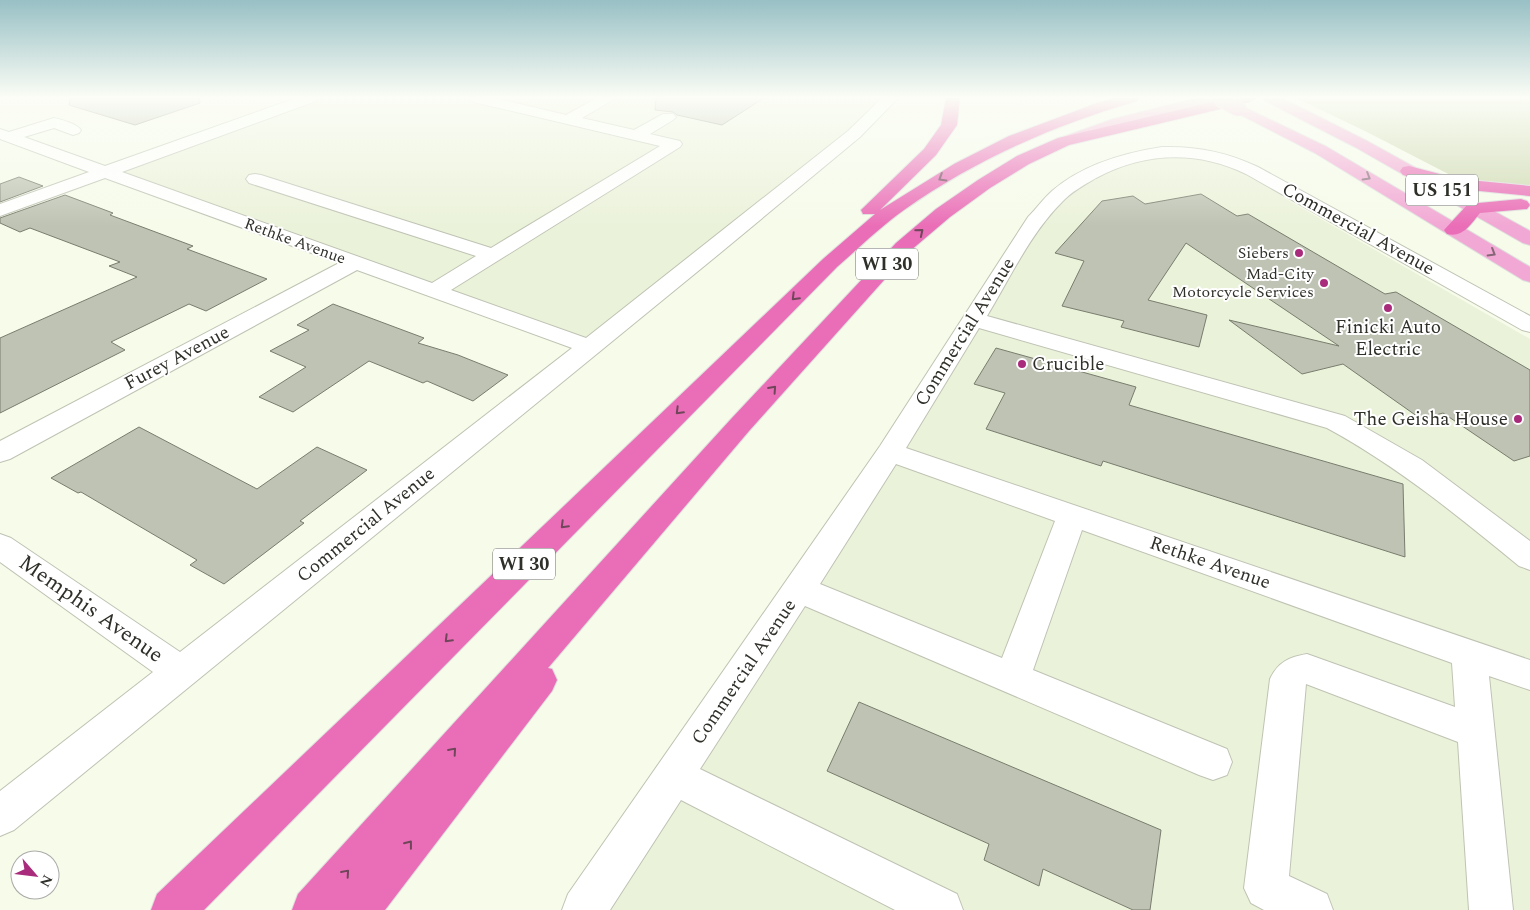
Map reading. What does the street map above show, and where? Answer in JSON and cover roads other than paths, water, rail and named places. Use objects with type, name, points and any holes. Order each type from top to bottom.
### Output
[{"type":"highway","points":[[830,263],[871,209],[930,152],[938,140]]},
{"type":"highway","name":"WI 30","points":[[173,910],[830,263],[905,201],[976,158],[1016,140]]},
{"type":"highway","points":[[1064,142],[1070,140]]},
{"type":"highway","name":"WI 30","points":[[314,910],[740,425],[854,298],[903,247],[944,213],[984,184],[1023,160],[1064,142]]},
{"type":"highway","points":[[1408,172],[1459,184],[1530,191]]},
{"type":"highway","points":[[1454,230],[1475,208],[1530,204]]},
{"type":"highway","points":[[358,910],[740,425]]},
{"type":"highway","points":[[152,910],[217,866]]},
{"type":"main road","name":"WI 30","points":[[1064,142],[1068,140]]},
{"type":"main road","name":"US 151","points":[[1302,140],[1530,276]]},
{"type":"main road","name":"US 151","points":[[1352,140],[1530,239]]},
{"type":"main road","points":[[1454,230],[1530,225]]},
{"type":"street","name":"Rethke Avenue","points":[[17,140],[590,347]]},
{"type":"street","points":[[0,210],[193,140]]},
{"type":"street","points":[[434,291],[674,144],[659,140]]},
{"type":"street","name":"Commercial Avenue","points":[[0,816],[590,347],[846,140]]},
{"type":"street","name":"Commercial Avenue","points":[[584,910],[890,452],[1035,221],[1060,194],[1083,178],[1136,156],[1164,151],[1207,155],[1246,167],[1530,325]]},
{"type":"street","points":[[254,179],[493,255]]},
{"type":"street","name":"Furey Avenue","points":[[0,453],[355,263]]},
{"type":"street","points":[[972,319],[1336,422],[1365,436],[1390,452],[1530,558]]},
{"type":"street","name":"Rethke Avenue","points":[[890,452],[1530,675]]},
{"type":"street","points":[[1012,678],[1072,516]]},
{"type":"street","name":"Memphis Avenue","points":[[0,546],[181,672]]},
{"type":"street","points":[[800,589],[1213,762]]},
{"type":"street","points":[[1469,654],[1490,910]]},
{"type":"street","points":[[1311,910],[1266,888],[1288,679],[1296,671],[1307,669],[1476,732]]},
{"type":"street","points":[[674,776],[941,910]]},
{"type":"place","name":"Siebers","points":[[1299,253]]},
{"type":"place","name":"Mad-City Motorcycle Services","points":[[1324,283]]},
{"type":"place","name":"Finicki Auto Electric","points":[[1388,308]]},
{"type":"place","name":"Crucible","points":[[1022,364]]},
{"type":"place","name":"The Geisha House","points":[[1518,419]]}]
